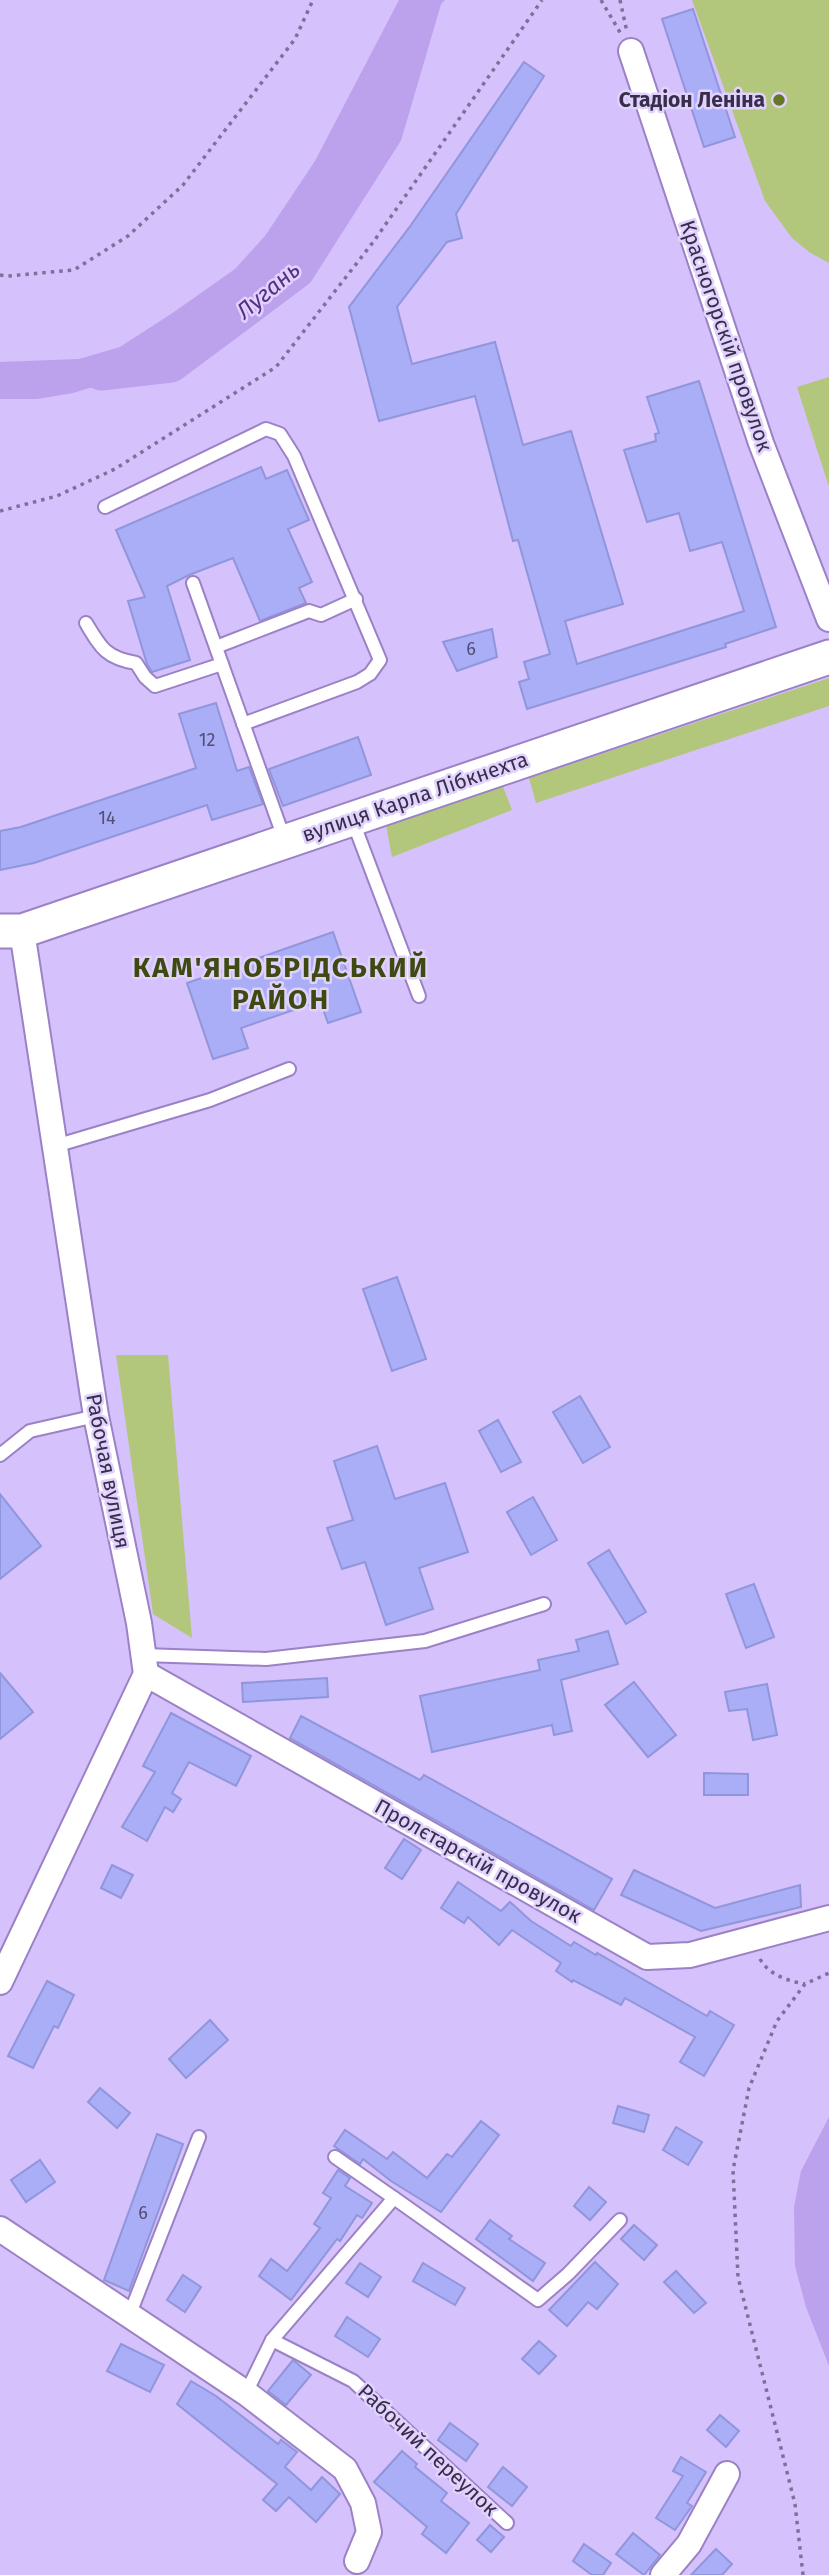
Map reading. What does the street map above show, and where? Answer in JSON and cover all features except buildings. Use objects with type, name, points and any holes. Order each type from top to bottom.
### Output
[{"type":"street","name":"Красногорскій провулок","points":[[631,51],[761,443],[829,619]]},
{"type":"street","name":"вулиця Карла Лібкнехта","points":[[11,931],[285,842],[829,657]]},
{"type":"street","name":"Рабочая вулиця","points":[[11,931],[55,1146],[96,1416],[139,1623],[144,1665]]},
{"type":"street","name":"Пролєтарскій провулок","points":[[144,1665],[648,1956],[690,1955],[829,1918]]},
{"type":"street","points":[[0,1982],[144,1665]]},
{"type":"street","points":[[0,2229],[246,2393],[345,2469],[363,2503],[369,2532],[358,2561]]},
{"type":"street","points":[[663,2575],[689,2544],[727,2474]]},
{"type":"lane","points":[[105,507],[266,429],[280,434],[294,456],[380,660],[370,674],[357,681],[243,724]]},
{"type":"lane","points":[[193,583],[285,842]]},
{"type":"lane","points":[[216,647],[309,611],[321,615],[356,599]]},
{"type":"lane","points":[[86,623],[104,651],[118,660],[136,663],[145,677],[155,685],[222,664]]},
{"type":"lane","points":[[352,818],[419,996]]},
{"type":"lane","points":[[55,1146],[210,1100],[289,1069]]},
{"type":"lane","points":[[0,1455],[30,1431],[96,1416]]},
{"type":"lane","points":[[144,1665],[266,1659],[425,1641],[544,1604]]},
{"type":"lane","points":[[130,2316],[200,2137]]},
{"type":"lane","points":[[335,2157],[538,2301],[620,2220]]},
{"type":"lane","points":[[246,2393],[272,2340],[394,2198]]},
{"type":"lane","name":"Рабочий переулок","points":[[272,2340],[353,2381],[507,2523]]},
{"type":"path","points":[[0,275],[74,270],[128,236],[183,185],[295,39],[313,0]]},
{"type":"path","points":[[0,510],[57,496],[115,469],[276,367],[374,241],[542,0]]},
{"type":"path","points":[[601,0],[631,51]]},
{"type":"path","points":[[620,0],[631,51]]},
{"type":"path","points":[[749,1939],[764,1965],[786,1981],[805,1984]]},
{"type":"path","points":[[803,2575],[795,2504],[738,2277],[733,2171],[749,2088],[777,2021],[805,1984],[829,1973]]},
{"type":"green space","name":"Стадіон Леніна","points":[[692,0],[829,0],[829,263],[792,238],[765,201]]},
{"type":"green space","points":[[829,377],[829,487],[797,387]]},
{"type":"green space","points":[[829,678],[829,706],[536,803],[529,778]]},
{"type":"green space","points":[[502,784],[512,810],[392,857],[386,825]]},
{"type":"green space","points":[[116,1355],[168,1355],[192,1638],[153,1614]]},
{"type":"shaded area","points":[[399,0],[445,0],[419,27],[328,206],[295,249],[241,305],[207,323],[175,345],[158,362],[139,373],[73,393],[37,399],[0,399],[0,362],[79,359],[120,347],[235,269],[265,236],[315,161]]},
{"type":"shaded area","points":[[829,2117],[829,2366],[806,2307],[795,2266],[794,2207],[801,2171]]},
{"type":"waterway","name":"Лугань","points":[[101,373],[171,365],[297,271],[385,133],[424,0]]},
{"type":"place","name":"Стадіон Леніна","points":[[779,100]]},
{"type":"district","name":"КАМ'ЯНОБРІДСЬКИЙ РАЙОН","points":[[281,983]]}]
